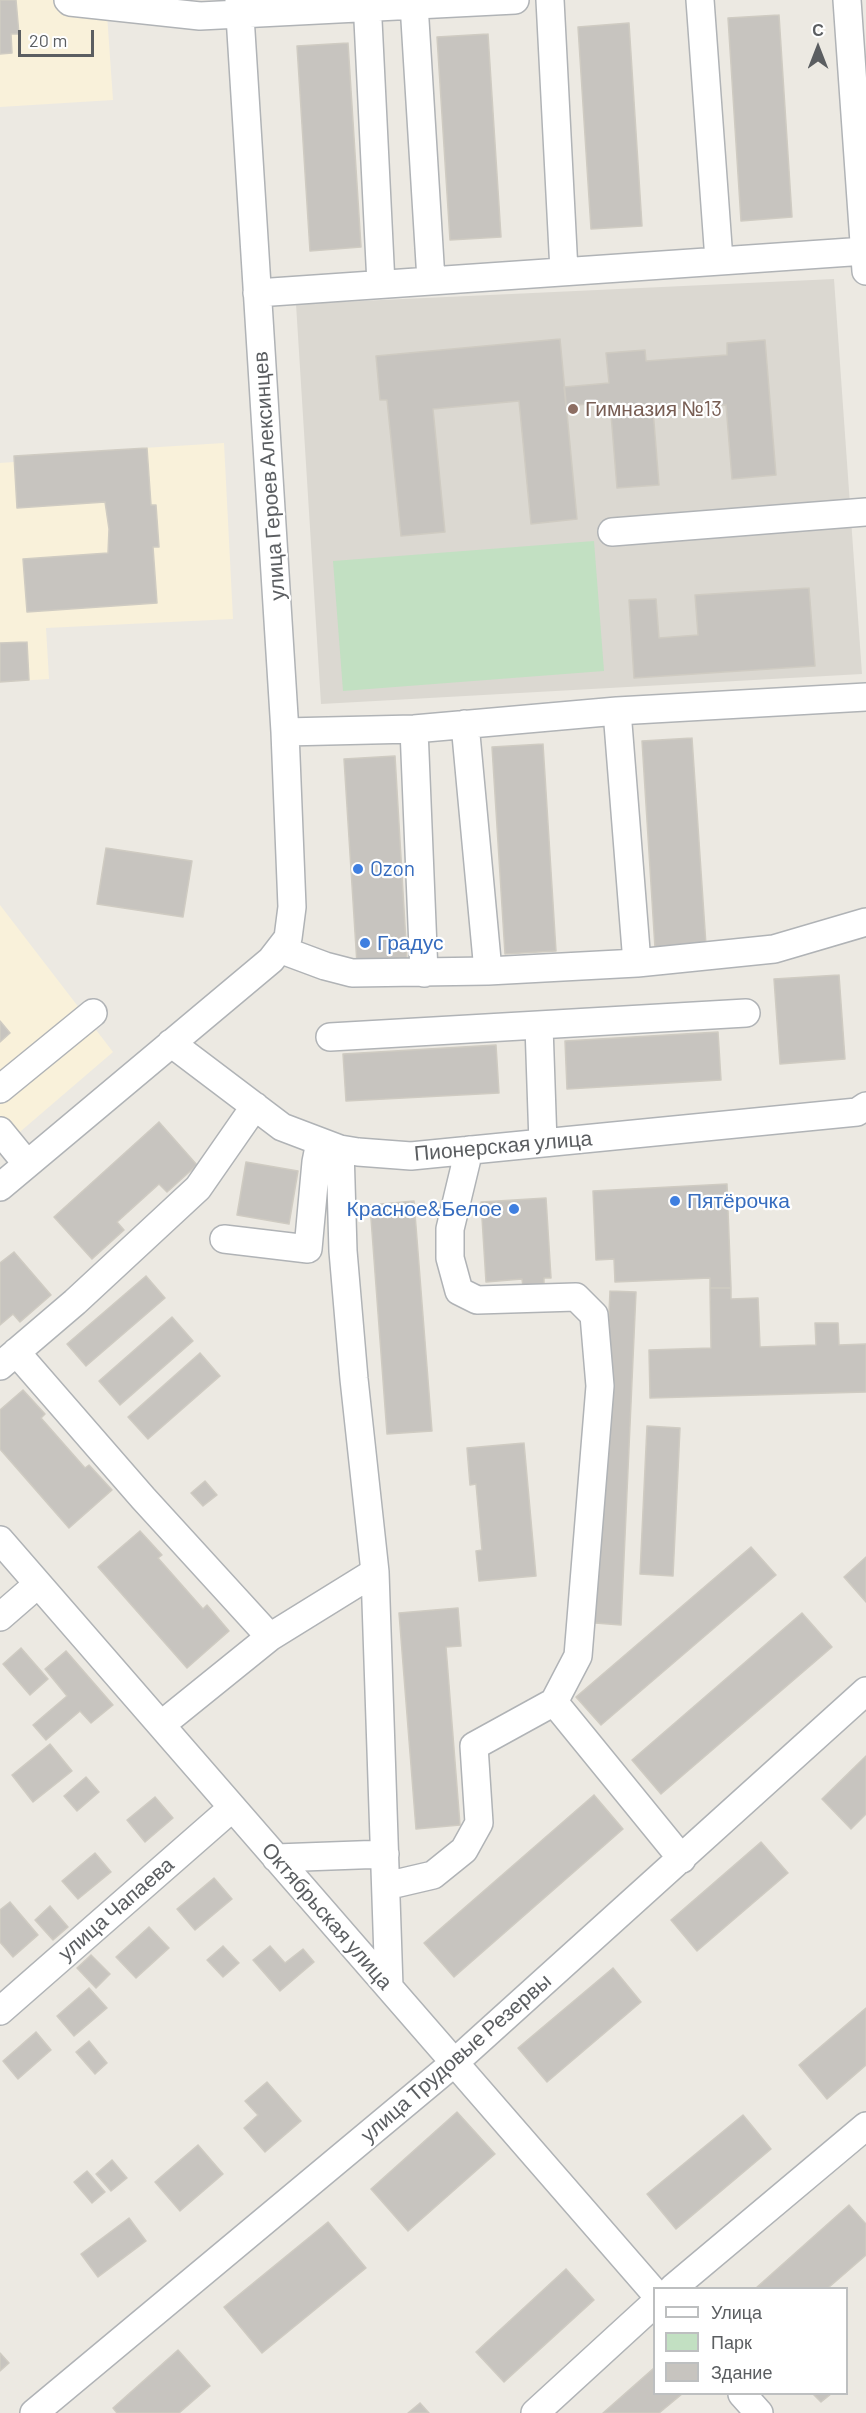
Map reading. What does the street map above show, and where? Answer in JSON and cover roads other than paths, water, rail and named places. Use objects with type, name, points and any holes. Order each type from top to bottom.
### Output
[{"type":"street","points":[[68,0],[200,16],[240,8],[515,0]]},
{"type":"street","points":[[550,0],[564,271]]},
{"type":"street","points":[[699,0],[719,260]]},
{"type":"street","points":[[257,293],[719,260],[865,261],[859,71],[847,0]]},
{"type":"street","points":[[367,3],[381,284]]},
{"type":"street","points":[[414,4],[431,280]]},
{"type":"street","name":"улица Героев Алексинцев","points":[[240,8],[285,732],[292,908],[288,938],[282,950]]},
{"type":"street","points":[[612,532],[866,512]]},
{"type":"street","points":[[285,732],[414,729],[617,711],[866,697]]},
{"type":"street","points":[[617,711],[637,963]]},
{"type":"street","points":[[465,724],[488,970]]},
{"type":"street","points":[[414,729],[424,973]]},
{"type":"street","points":[[0,1187],[282,950],[352,973],[424,973],[637,963],[774,949],[866,922]]},
{"type":"street","points":[[0,1089],[93,1013]]},
{"type":"street","points":[[330,1037],[747,1013]]},
{"type":"street","points":[[539,1026],[543,1143]]},
{"type":"street","name":"Пионерская улица","points":[[171,1042],[282,1127],[330,1145],[411,1156],[857,1112],[866,1106]]},
{"type":"street","points":[[255,1106],[198,1188],[75,1302],[8,1359],[143,1498],[270,1637]]},
{"type":"street","points":[[0,1131],[27,1164]]},
{"type":"street","points":[[224,1239],[308,1249],[316,1162],[330,1145]]},
{"type":"street","points":[[330,1145],[375,1572],[388,1987]]},
{"type":"street","points":[[386,1886],[433,1875],[464,1850],[479,1823],[474,1746],[554,1702],[578,1656],[600,1386],[594,1314],[576,1297],[477,1300],[459,1291],[450,1258],[450,1229],[469,1150]]},
{"type":"street","name":"Октябрьская улица","points":[[0,1540],[653,2291]]},
{"type":"street","points":[[161,1725],[270,1637],[375,1572]]},
{"type":"street","points":[[0,1617],[38,1584]]},
{"type":"street","name":"улица Трудовые Резервы","points":[[34,2413],[454,2062],[866,1691]]},
{"type":"street","points":[[554,1702],[682,1859]]},
{"type":"street","name":"улица Чапаева","points":[[0,2012],[232,1808]]},
{"type":"street","points":[[276,1857],[385,1854]]},
{"type":"street","points":[[675,2287],[866,2126]]},
{"type":"street","points":[[535,2413],[653,2305]]},
{"type":"street","points":[[743,2395],[759,2413]]},
{"type":"place","name":"Гимназия №13","points":[[573,409]]},
{"type":"place","name":"Ozon","points":[[358,869]]},
{"type":"place","name":"Градус","points":[[365,943]]},
{"type":"place","name":"Пятёрочка","points":[[675,1201]]},
{"type":"place","name":"Красное&Белое","points":[[514,1209]]}]
